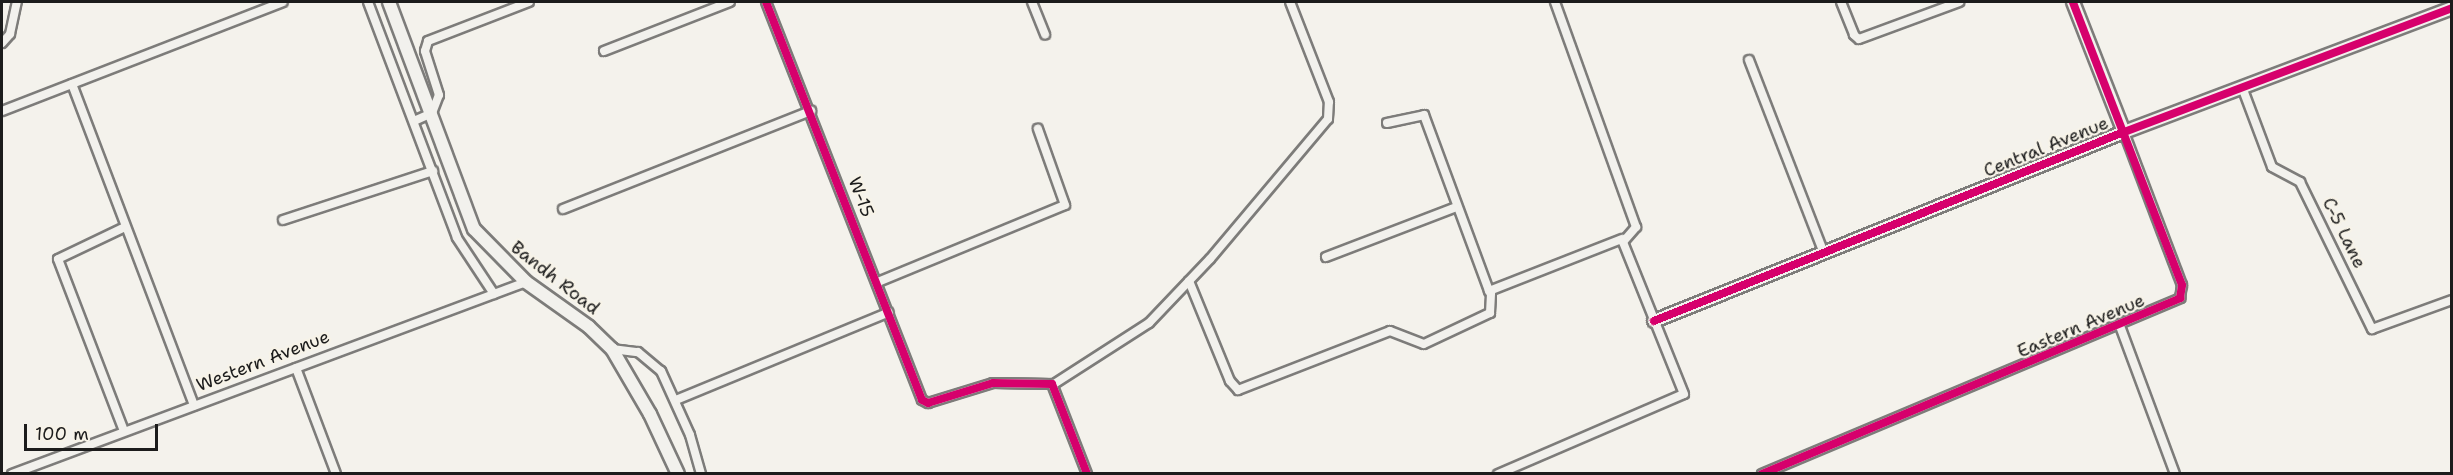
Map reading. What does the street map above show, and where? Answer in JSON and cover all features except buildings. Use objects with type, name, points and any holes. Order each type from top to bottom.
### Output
[{"type":"street","points":[[2,43],[10,34],[17,2]]},
{"type":"street","points":[[2,111],[284,2]]},
{"type":"street","points":[[368,2],[457,238],[494,294]]},
{"type":"street","name":"Bandh Road","points":[[389,2],[432,113],[467,218],[492,251],[526,282],[590,327],[612,349],[650,414],[678,474]]},
{"type":"street","points":[[414,121],[432,113],[439,95],[425,51],[428,41],[530,2]]},
{"type":"street","points":[[604,51],[730,2]]},
{"type":"street","name":"W-15","points":[[766,2],[926,403],[993,383],[1054,384]]},
{"type":"street","points":[[1032,2],[1045,35]]},
{"type":"street","points":[[1087,474],[1054,384],[1139,331],[1190,281],[1330,115],[1329,102],[1290,2]]},
{"type":"street","points":[[1491,291],[1635,232],[1636,227],[1555,2]]},
{"type":"street","points":[[1841,2],[1854,35],[1859,39],[1959,2]]},
{"type":"street","points":[[2073,2],[2124,132]]},
{"type":"street","name":"Central Avenue","points":[[1654,321],[1823,251],[2124,132],[2451,8]]},
{"type":"street","points":[[1749,60],[1823,251]]},
{"type":"street","points":[[72,84],[194,406]]},
{"type":"street","name":"C-5 Lane","points":[[2242,87],[2272,167],[2300,182],[2372,328],[2451,300]]},
{"type":"street","points":[[563,209],[811,111]]},
{"type":"street","points":[[1190,281],[1230,381],[1238,390],[1390,331],[1424,344],[1490,313],[1491,291],[1456,207],[1423,114],[1387,123]]},
{"type":"street","points":[[878,282],[1065,205],[1038,129]]},
{"type":"street","name":"Eastern Avenue","points":[[1762,474],[2174,303],[2183,292],[2124,132]]},
{"type":"street","points":[[283,220],[433,171]]},
{"type":"street","points":[[1326,257],[1456,207]]},
{"type":"street","points":[[124,431],[58,259],[125,227]]},
{"type":"street","points":[[1498,474],[1683,397],[1684,392],[1622,239]]},
{"type":"street","name":"Western Avenue","points":[[12,474],[526,282]]},
{"type":"street","points":[[676,400],[889,312]]},
{"type":"street","points":[[2120,326],[2175,474]]},
{"type":"street","points":[[612,349],[648,357],[661,371],[676,400],[701,474]]},
{"type":"street","points":[[296,368],[336,474]]},
{"type":"cycle path","points":[[766,2],[922,400],[928,403],[993,383],[1052,384],[1087,474]]},
{"type":"cycle path","points":[[1762,474],[2180,298],[2182,285],[2073,2]]},
{"type":"cycle path","points":[[1654,321],[2124,132],[2452,8]]}]
